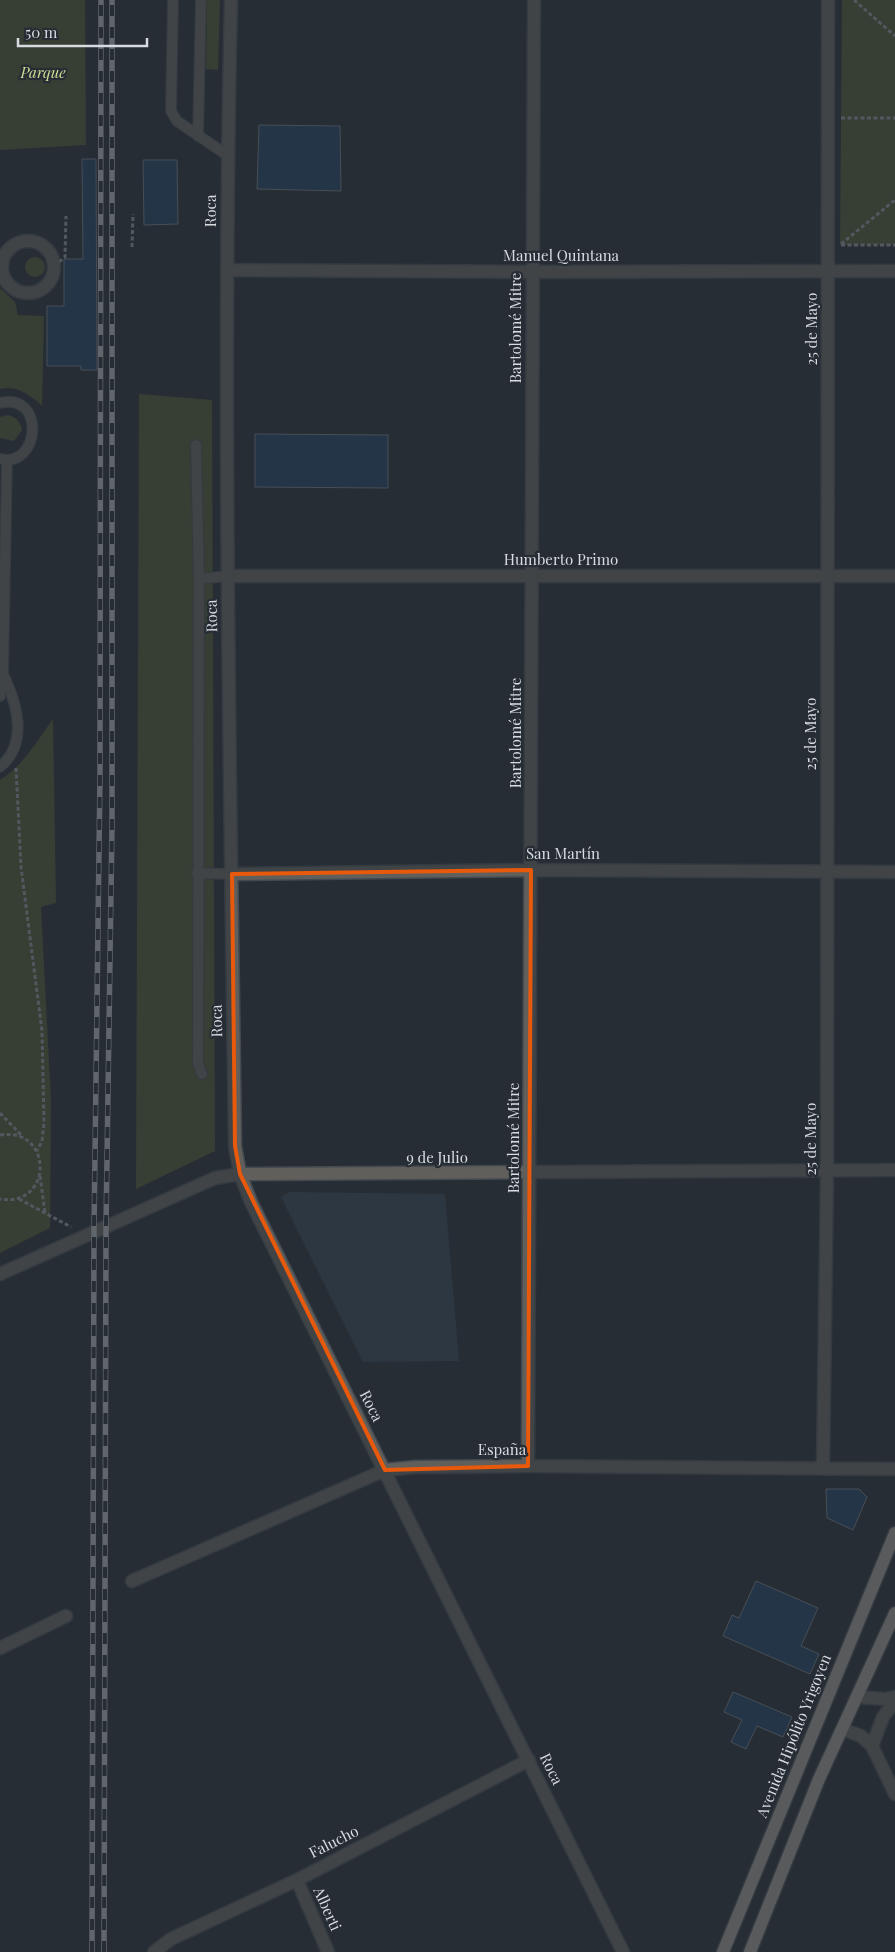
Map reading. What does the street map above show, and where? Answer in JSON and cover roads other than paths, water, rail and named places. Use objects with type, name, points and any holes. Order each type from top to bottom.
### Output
[{"type":"main road","name":"Avenida Hipólito Yrigoyen","points":[[723,1952],[895,1533]]},
{"type":"main road","points":[[750,1952],[819,1779],[895,1613]]},
{"type":"street","name":"Roca","points":[[230,0],[227,155],[228,576],[235,1146],[240,1174],[256,1211],[529,1760],[622,1952]]},
{"type":"street","name":"Bartolomé Mitre","points":[[528,1466],[534,0]]},
{"type":"street","name":"25 de Mayo","points":[[823,1468],[827,1172],[828,0]]},
{"type":"street","points":[[27,241],[43,246],[53,258],[54,266],[49,283],[34,293],[16,290],[9,285],[1,268],[6,252],[12,246],[27,241]]},
{"type":"street","name":"Manuel Quintana","points":[[227,270],[532,272],[895,271]]},
{"type":"street","name":"Humberto Primo","points":[[228,576],[895,576]]},
{"type":"street","name":"San Martín","points":[[232,874],[531,870],[895,872]]},
{"type":"street","name":"9 de Julio","points":[[0,1274],[215,1178],[240,1174],[530,1174],[895,1170]]},
{"type":"street","name":"España","points":[[132,1581],[385,1470],[416,1467],[528,1466],[895,1469]]},
{"type":"street","points":[[0,1648],[66,1616]]},
{"type":"street","points":[[857,1697],[885,1699],[895,1697]]},
{"type":"street","points":[[872,1746],[883,1717],[895,1701]]},
{"type":"street","points":[[842,1729],[861,1736],[872,1746],[895,1794]]},
{"type":"street","name":"Falucho","points":[[154,1952],[171,1939],[297,1880],[529,1760]]},
{"type":"street","name":"Alberti","points":[[297,1880],[328,1952]]},
{"type":"lane","points":[[173,0],[171,111],[177,121],[227,155]]},
{"type":"lane","points":[[198,136],[201,0]]},
{"type":"lane","points":[[0,403],[19,404],[29,413],[34,423],[28,447],[18,457],[3,459],[3,674],[0,696]]},
{"type":"lane","points":[[196,445],[199,578],[198,1064],[202,1074]]},
{"type":"lane","points":[[199,578],[228,576]]},
{"type":"lane","points":[[0,767],[12,752],[17,736],[18,721],[16,703],[3,674]]},
{"type":"lane","points":[[197,874],[232,874]]},
{"type":"railway","points":[[92,1952],[94,1231],[100,775],[101,0]]},
{"type":"railway","points":[[104,1952],[106,1226],[112,826],[112,0]]},
{"type":"park label","name":"Parque","points":[[43,73]]}]
